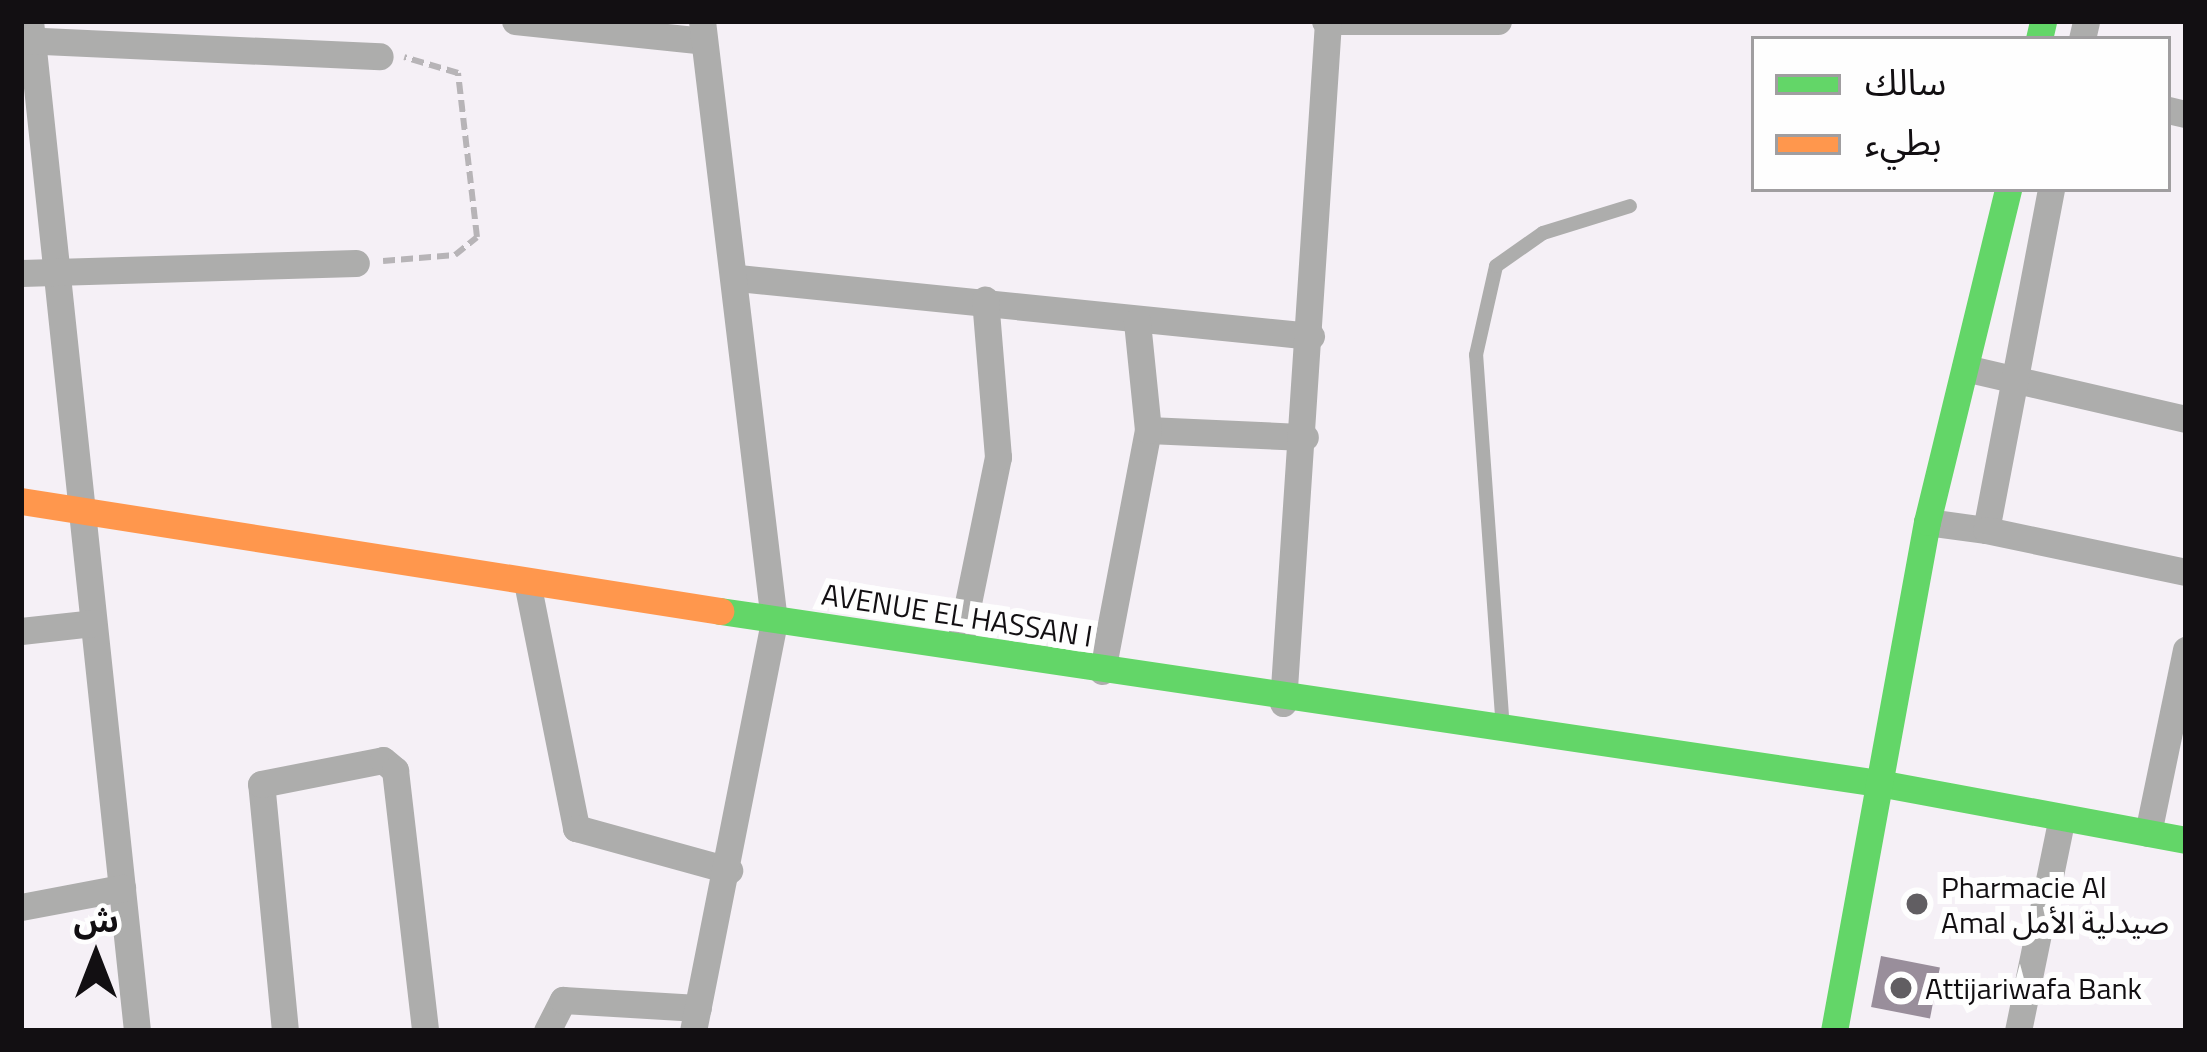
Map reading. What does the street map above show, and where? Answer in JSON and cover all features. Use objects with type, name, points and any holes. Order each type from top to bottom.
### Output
[{"type":"street","points":[[515,21],[703,31],[738,278],[774,620],[730,870],[696,1019],[563,1000],[547,1031]]},
{"type":"street","points":[[1283,703],[1305,437],[1327,21],[1498,21]]},
{"type":"street","points":[[137,1031],[59,271],[27,34],[380,56]]},
{"type":"street","points":[[1834,1031],[1883,784],[1927,522],[2007,192]]},
{"type":"street","points":[[1986,530],[2050,192]]},
{"type":"street","points":[[21,273],[356,263]]},
{"type":"street","points":[[738,278],[1311,336]]},
{"type":"street","points":[[961,642],[998,458],[985,300]]},
{"type":"street","points":[[1102,671],[1148,430],[1137,322]]},
{"type":"street","points":[[1965,368],[2186,419]]},
{"type":"street","points":[[1148,430],[1305,437]]},
{"type":"street","name":"AVENUE EL HASSAN I","points":[[21,501],[528,587],[961,642],[1283,703],[1883,784],[2186,840]]},
{"type":"street","points":[[1927,522],[2186,572]]},
{"type":"street","points":[[528,587],[576,828],[730,870]]},
{"type":"street","points":[[21,631],[93,623]]},
{"type":"street","points":[[2148,833],[2186,650]]},
{"type":"street","points":[[285,1031],[262,784],[383,760],[395,770],[425,1031]]},
{"type":"street","points":[[2018,1031],[2062,818]]},
{"type":"street","points":[[21,907],[122,888]]},
{"type":"lane","points":[[1504,730],[1476,355],[1496,266],[1543,233],[1630,206]]},
{"type":"path","points":[[356,263],[454,255],[477,237],[458,73],[443,60],[380,56]]},
{"type":"building","points":[[1881,956],[1940,967],[1930,1018],[1871,1007]]},
{"type":"traffic: fast","points":[[2040,36],[2043,21]]},
{"type":"traffic: fast","points":[[1834,1031],[1927,522],[2007,192]]},
{"type":"traffic: fast","points":[[720,611],[1884,784],[2186,840]]},
{"type":"traffic: slow","points":[[21,501],[720,611]]},
{"type":"place","name":"Pharmacie Al Amal صيدلية الأمل","points":[[1917,904]]},
{"type":"place","name":"Attijariwafa Bank","points":[[1901,988]]}]
